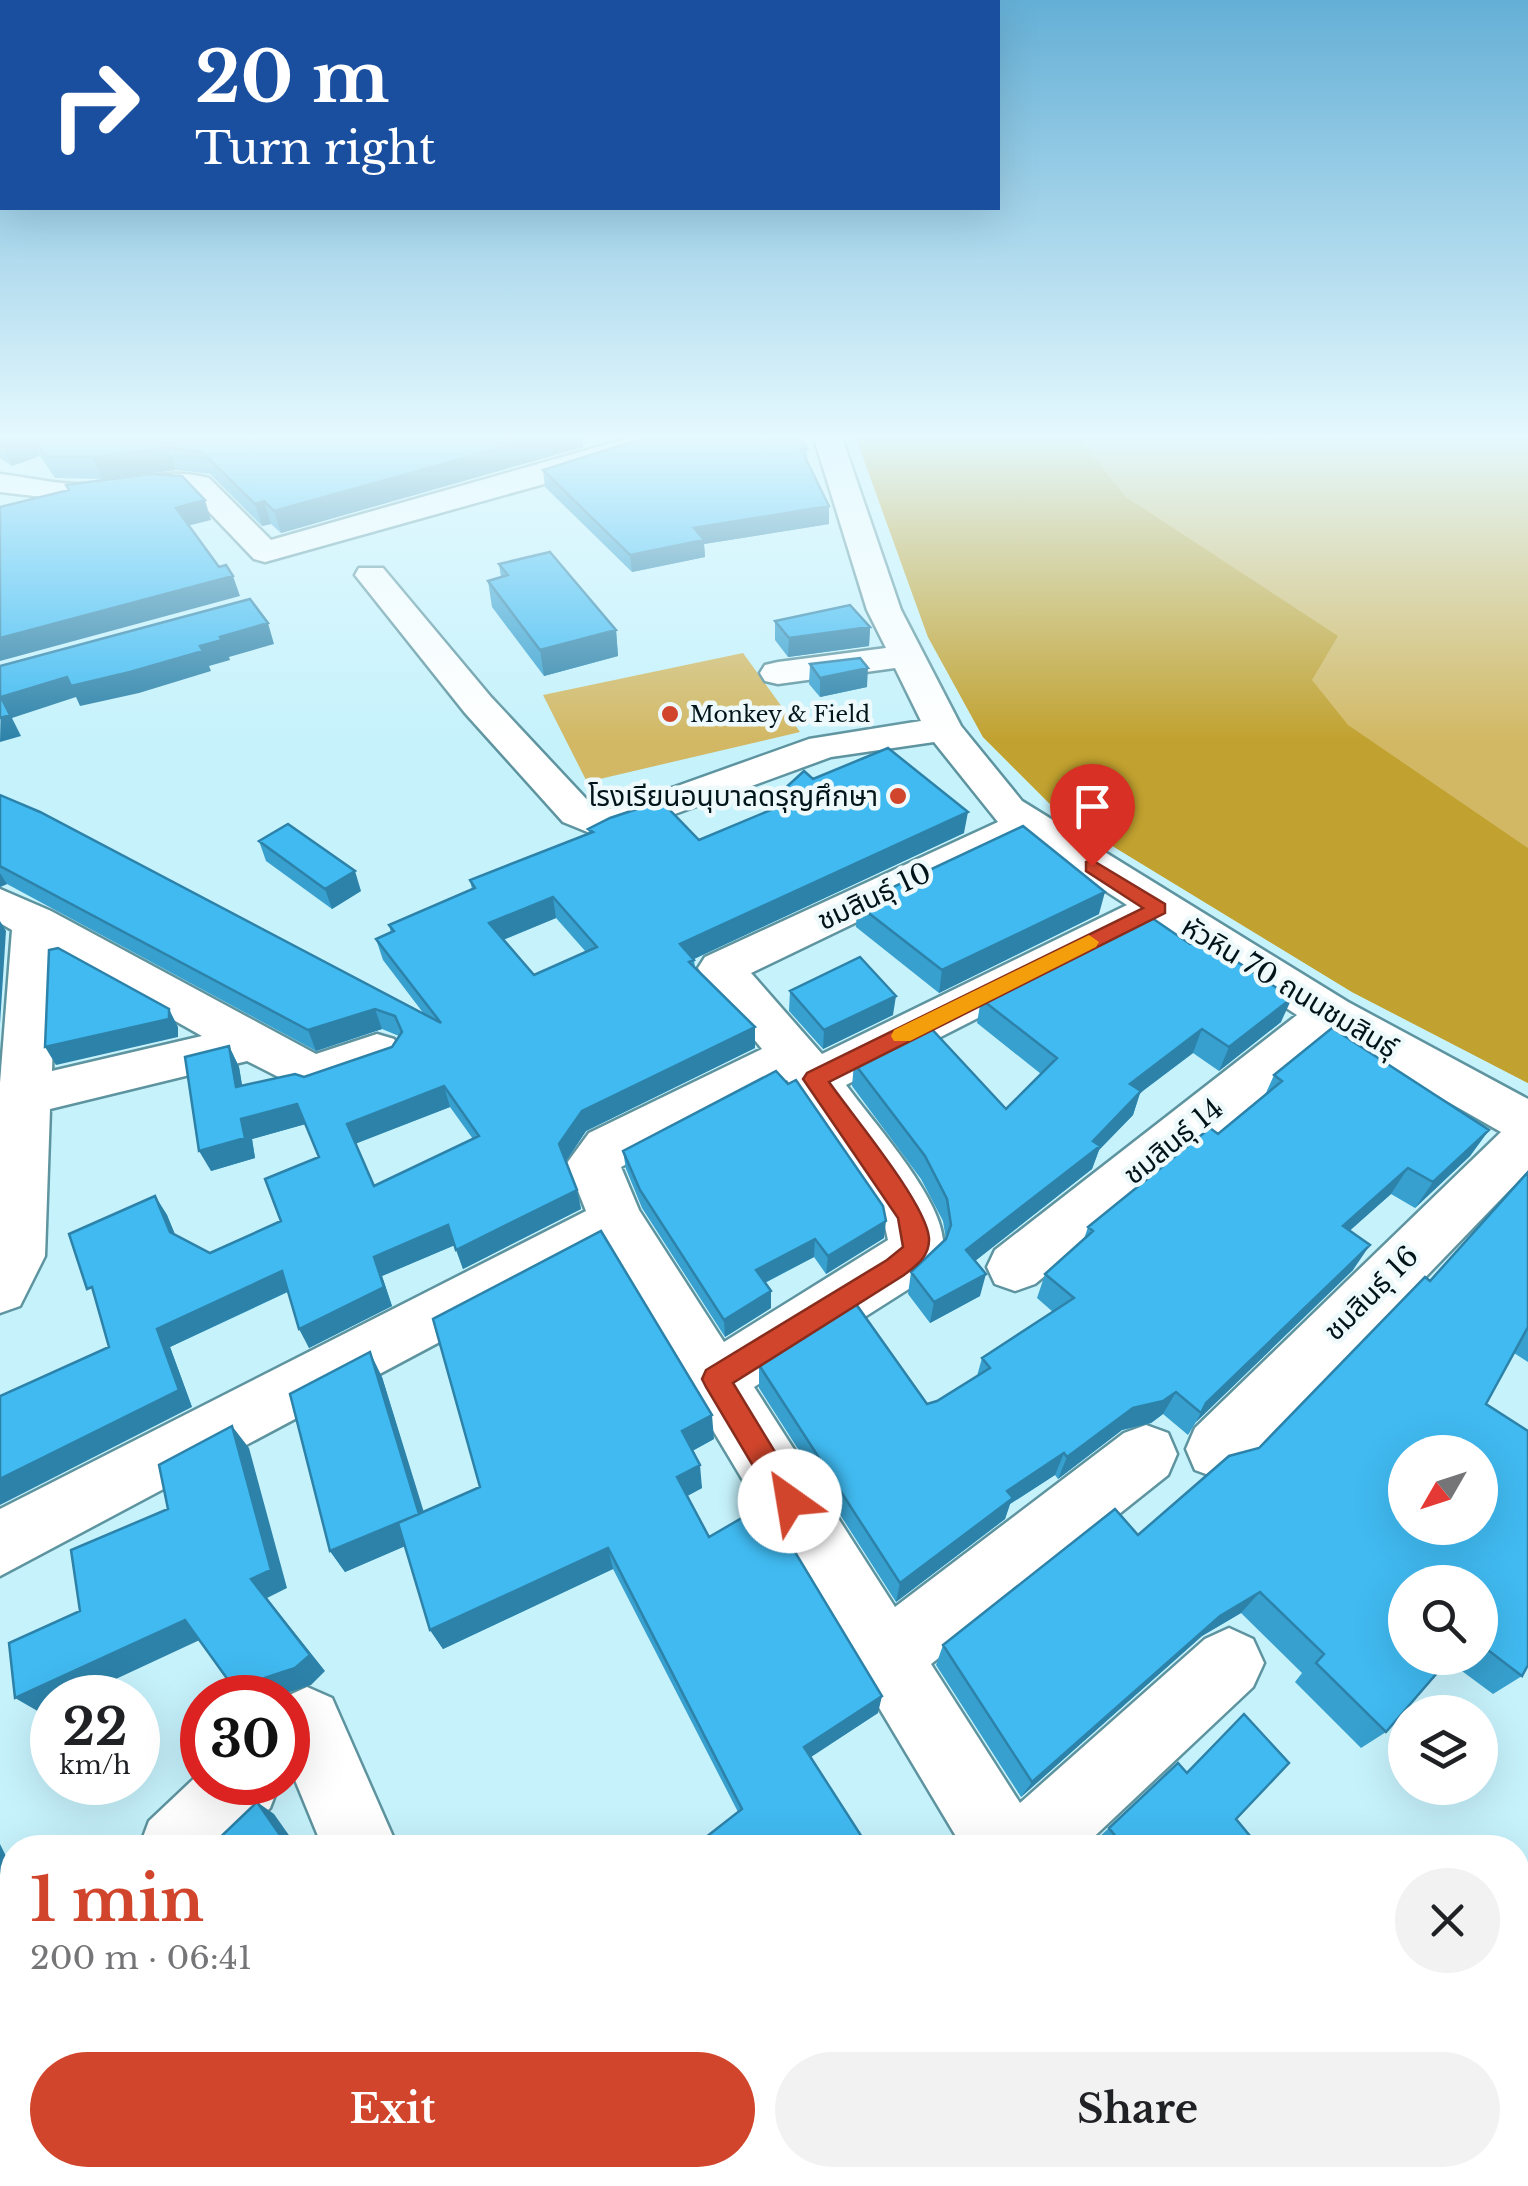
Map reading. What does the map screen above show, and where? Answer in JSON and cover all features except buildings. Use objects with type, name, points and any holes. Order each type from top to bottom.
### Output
[{"type":"street","points":[[250,537],[265,552],[320,537]]},
{"type":"street","name":"หัวหิน 70 ถนนชมสินธุ์","points":[[860,537],[884,610],[944,730],[982,784],[1027,824],[1332,1014],[1528,1124]]},
{"type":"street","points":[[371,575],[478,706],[577,813],[594,822],[617,822],[824,747],[944,730]]},
{"type":"street","points":[[778,673],[908,656]]},
{"type":"street","name":"ชมสินธุ์ 10","points":[[804,1067],[721,968],[1027,824]]},
{"type":"street","points":[[997,1835],[617,1221],[593,1163],[607,1148],[804,1067],[1158,908]]},
{"type":"street","points":[[0,1289],[16,1256],[18,913],[312,1075],[381,1051]]},
{"type":"street","name":"ชมสินธุ์ 14","points":[[1015,1267],[1332,1014]]},
{"type":"street","points":[[14,1099],[253,1042]]},
{"type":"street","points":[[715,1379],[914,1252],[916,1239],[909,1215],[804,1067]]},
{"type":"street","name":"ชมสินธุ์ 16","points":[[1217,1449],[1528,1138]]},
{"type":"street","points":[[0,1544],[617,1221]]},
{"type":"street","points":[[887,1656],[1146,1454]]},
{"type":"street","points":[[1041,1835],[1230,1664]]},
{"type":"street","points":[[310,1754],[353,1835]]},
{"type":"street","points":[[189,1835],[220,1805]]},
{"type":"shaded area","points":[[892,537],[1528,537],[1528,1083],[1352,992],[1060,814],[983,737],[928,637]]},
{"type":"shaded area","points":[[892,537],[1187,537],[1338,636],[1312,680],[1348,725],[1528,848],[1528,1083],[1352,992],[1060,814],[983,737],[928,637]]},
{"type":"shaded area","name":"Monkey & Field","points":[[743,653],[800,732],[587,782],[543,695]]},
{"type":"slow traffic","points":[[902,1036],[1089,942]]},
{"type":"place","name":"Monkey & Field","points":[[670,714]]},
{"type":"place","name":"โรงเรียนอนุบาลดรุญศึกษา","points":[[898,796]]},
{"type":"route","points":[[790,1501],[715,1379],[896,1268],[914,1252],[916,1239],[909,1215],[815,1079],[1158,908],[1092,866]]}]
